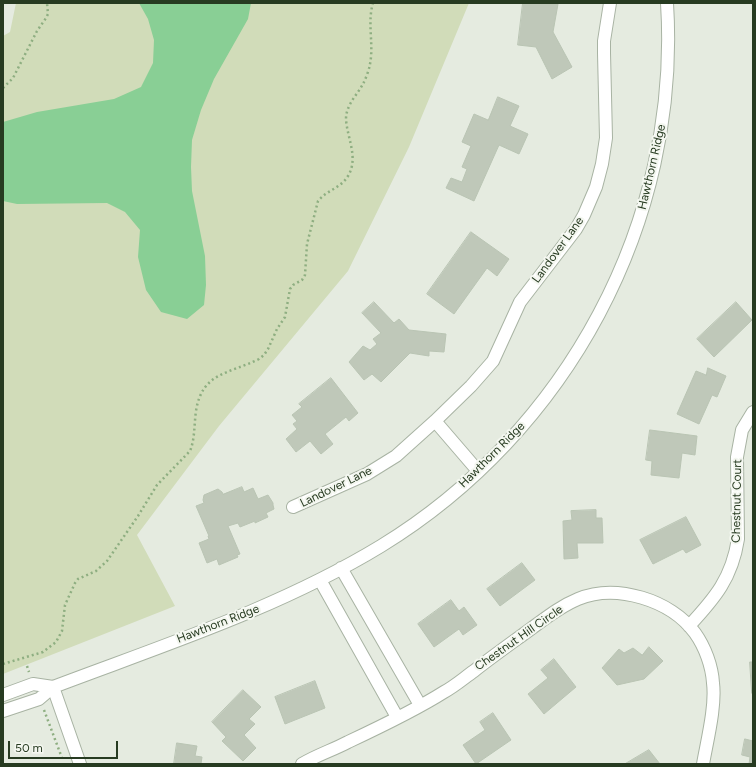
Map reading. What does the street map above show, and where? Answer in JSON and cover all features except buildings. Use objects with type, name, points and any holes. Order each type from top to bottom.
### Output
[{"type":"street","name":"Landover Lane","points":[[293,508],[367,474],[396,456],[472,386],[493,361],[520,302],[576,229],[584,215],[596,187],[602,164],[606,138],[604,53],[610,3]]},
{"type":"street","name":"Hawthorn Ridge","points":[[3,711],[39,699],[53,687],[248,613],[320,580],[381,546],[449,497],[513,436],[538,408],[576,354],[602,308],[629,250],[640,218],[662,131],[669,53],[667,3]]},
{"type":"street","name":"Chestnut Court","points":[[689,626],[720,590],[728,574],[736,551],[738,539],[738,449],[742,430],[753,412]]},
{"type":"street","points":[[435,421],[478,471]]},
{"type":"street","points":[[341,568],[420,705]]},
{"type":"street","points":[[320,580],[397,717]]},
{"type":"street","name":"Chestnut Hill Circle","points":[[302,764],[313,757],[347,743],[445,692],[558,609],[579,598],[606,593],[631,594],[656,602],[677,615],[694,632],[706,654],[713,683],[714,697],[703,764]]},
{"type":"street","name":"Hawthorn Ridge","points":[[3,695],[33,684],[53,687]]},
{"type":"street","points":[[53,687],[80,764]]},
{"type":"path","points":[[3,88],[13,78],[19,69],[37,31],[46,18],[48,14],[48,3]]},
{"type":"path","points":[[3,664],[43,652],[56,642],[62,631],[65,605],[75,582],[78,579],[96,571],[108,561],[157,485],[190,451],[197,406],[201,394],[208,382],[258,359],[264,355],[268,349],[277,329],[285,317],[290,289],[293,285],[302,280],[305,275],[307,244],[318,201],[322,196],[340,186],[351,168],[353,155],[347,125],[347,114],[349,107],[363,83],[370,63],[372,52],[371,18],[373,3]]},
{"type":"path","points":[[43,710],[65,764]]},
{"type":"shaded area","points":[[16,3],[469,3],[409,147],[348,271],[219,426],[137,535],[175,606],[3,674],[3,36],[10,32]]},
{"type":"shaded area","points":[[139,3],[251,3],[248,19],[214,79],[201,110],[192,140],[192,191],[205,256],[206,285],[204,305],[187,319],[161,312],[146,290],[138,257],[140,230],[125,212],[107,203],[17,204],[3,201],[3,122],[37,112],[114,99],[141,87],[153,63],[154,40],[148,19]]}]
